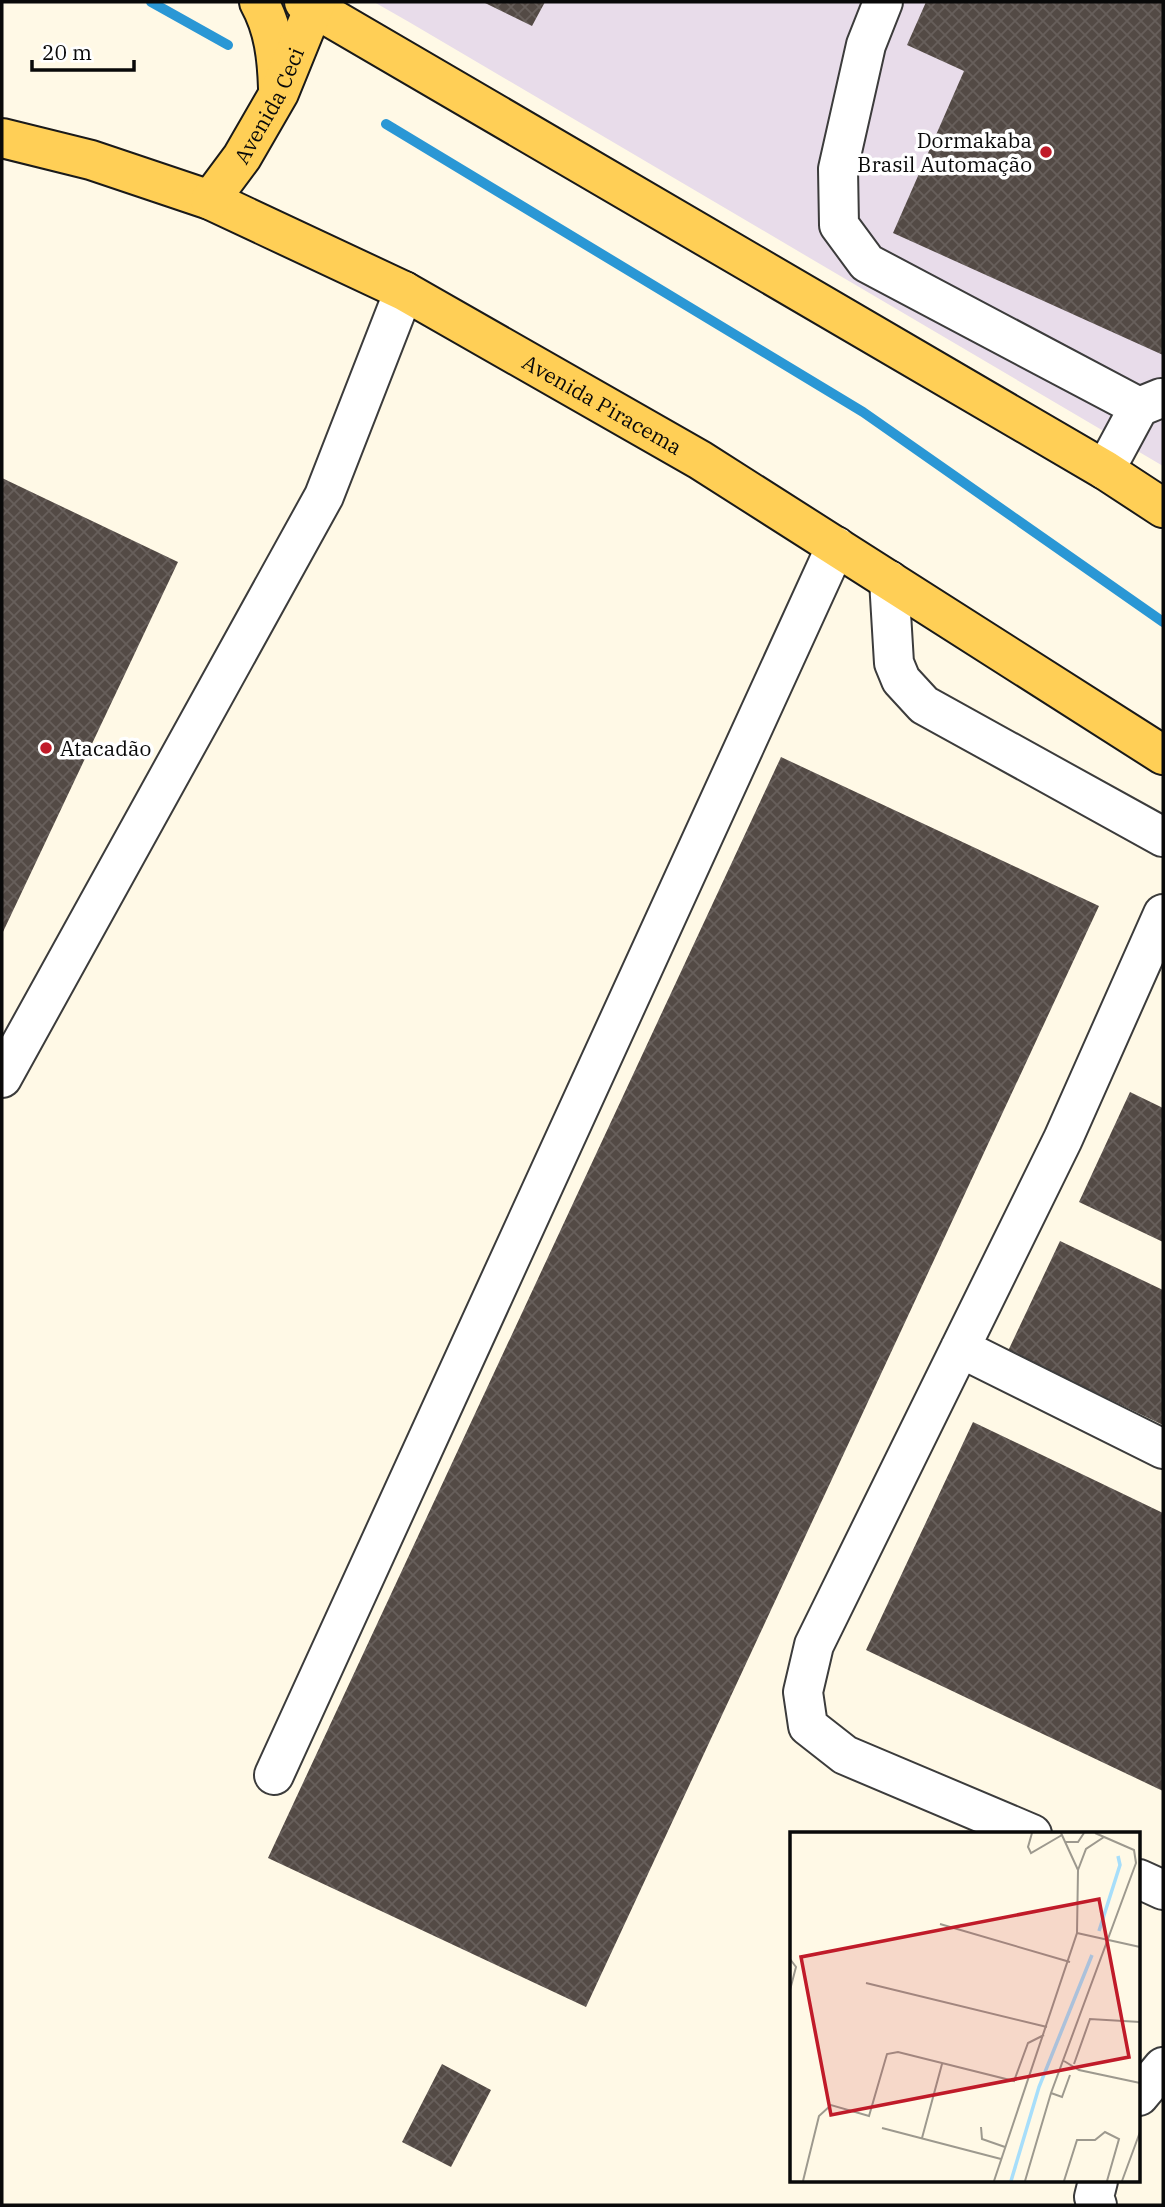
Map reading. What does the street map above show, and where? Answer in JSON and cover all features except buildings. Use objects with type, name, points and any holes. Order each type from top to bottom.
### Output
[{"type":"main road","points":[[259,2],[266,14],[276,50],[279,93]]},
{"type":"main road","points":[[311,4],[1105,470],[1163,508]]},
{"type":"main road","name":"Avenida Ceci","points":[[210,200],[242,157],[279,93],[311,4]]},
{"type":"main road","name":"Avenida Piracema","points":[[2,138],[91,160],[210,200],[404,291],[700,460],[1163,755]]},
{"type":"lane","points":[[883,2],[866,45],[838,169],[839,225],[867,263],[1151,402],[1105,470]]},
{"type":"lane","points":[[2,1078],[324,496],[404,291]]},
{"type":"lane","points":[[274,1775],[836,546]]},
{"type":"lane","points":[[889,580],[894,663],[901,680],[924,705],[1163,837]]},
{"type":"lane","points":[[1027,1832],[845,1755],[808,1726],[803,1692],[814,1645],[1063,1139],[1163,914]]},
{"type":"lane","points":[[960,1348],[1163,1449]]},
{"type":"lane","points":[[1140,1880],[1163,1890]]},
{"type":"lane","points":[[1140,2095],[1163,2067]]},
{"type":"lane","points":[[1097,2205],[1094,2197],[1098,2182]]},
{"type":"shaded area","points":[[374,2],[1163,2],[1163,466],[409,22]]},
{"type":"waterway","points":[[151,2],[228,45]]},
{"type":"waterway","points":[[386,124],[863,412],[1163,622]]},
{"type":"place","name":"Dormakaba Brasil Automação","points":[[1046,152]]},
{"type":"place","name":"Atacadão","points":[[46,748]]}]
